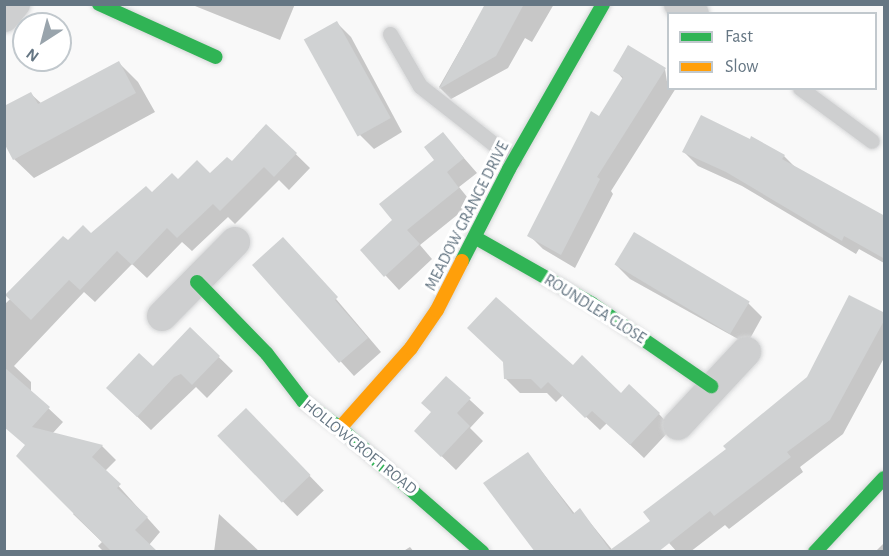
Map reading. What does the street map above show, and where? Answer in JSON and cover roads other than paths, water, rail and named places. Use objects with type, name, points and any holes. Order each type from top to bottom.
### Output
[{"type":"street","points":[[4,16],[15,4]]},
{"type":"street","points":[[99,4],[216,57]]},
{"type":"street","name":"MEADOW GRANGE DRIVE","points":[[340,428],[411,348],[437,310],[476,238],[514,160],[603,4]]},
{"type":"street","name":"ROUNDLEA CLOSE","points":[[476,238],[592,304],[711,386]]},
{"type":"street","points":[[162,316],[234,242]]},
{"type":"street","name":"HOLLOWCROFT ROAD","points":[[196,282],[267,354],[303,401],[340,428],[482,552]]},
{"type":"street","points":[[678,425],[711,386],[746,352]]},
{"type":"street","points":[[815,552],[885,478]]},
{"type":"lane","points":[[390,34],[420,86],[514,160]]},
{"type":"lane","points":[[803,90],[872,141]]}]
